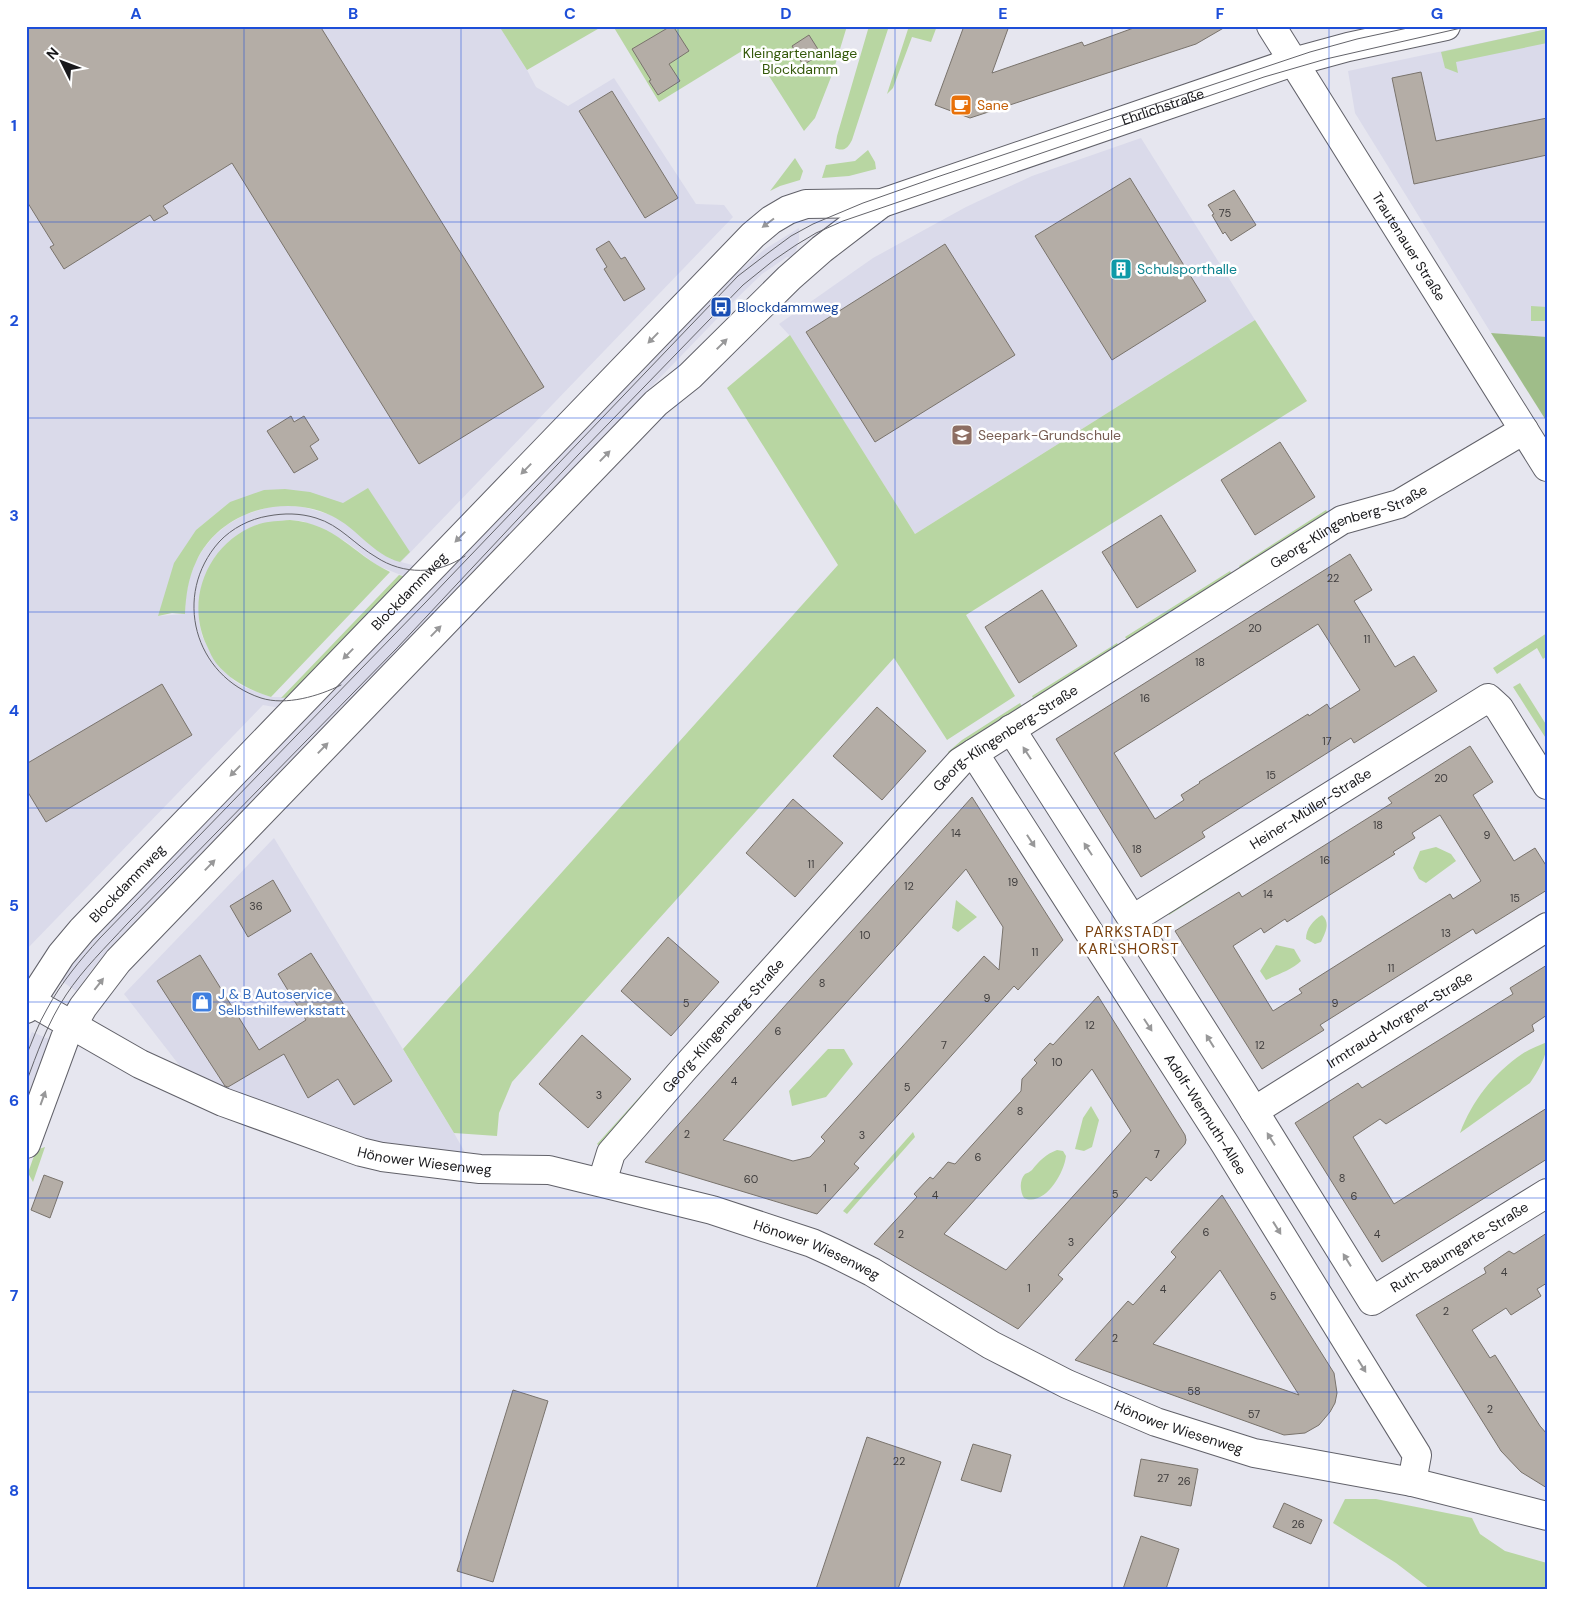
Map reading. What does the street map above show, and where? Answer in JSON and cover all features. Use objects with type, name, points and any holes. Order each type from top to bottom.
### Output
[{"type":"street","name":"Trautenauer Straße","points":[[1271,26],[1547,467]]},
{"type":"street","name":"Ehrlichstraße","points":[[882,203],[1293,62],[1446,26]]},
{"type":"street","name":"Blockdammweg","points":[[72,1024],[28,1005],[61,955],[82,930],[753,235],[771,220],[788,210],[806,204],[882,203]]},
{"type":"street","points":[[26,1144],[58,1053],[72,1024],[96,988],[118,962],[656,403],[690,376],[789,278],[822,249],[882,203]]},
{"type":"street","points":[[806,204],[822,249]]},
{"type":"street","name":"Georg-Klingenberg-Straße","points":[[602,1182],[611,1153],[960,762],[1342,520],[1399,504],[1524,430]]},
{"type":"street","name":"Heiner-Müller-Straße","points":[[1133,919],[1488,698],[1499,708],[1547,785]]},
{"type":"street","points":[[1011,729],[1254,1111]]},
{"type":"street","name":"Adolf-Wermuth-Allee","points":[[974,753],[1225,1144],[1417,1455],[1412,1482]]},
{"type":"street","name":"Irmtraud-Morgner-Straße","points":[[1254,1111],[1547,928]]},
{"type":"street","name":"Hönower Wiesenweg","points":[[72,1024],[140,1064],[223,1102],[361,1152],[382,1157],[480,1169],[549,1170],[712,1210],[812,1243],[872,1272],[991,1345],[1067,1384],[1156,1422],[1254,1453],[1412,1482],[1547,1516]]},
{"type":"street","name":"Ruth-Baumgarte-Straße","points":[[1254,1111],[1372,1301],[1547,1193]]},
{"type":"shaded area","points":[[26,26],[499,26],[536,87],[568,106],[614,78],[696,204],[724,205],[733,217],[401,562],[416,566],[406,577],[378,566],[345,541],[303,521],[290,520],[259,524],[244,531],[225,546],[215,557],[199,621],[202,636],[215,661],[234,681],[244,687],[271,697],[290,697],[280,708],[263,705],[26,950]],"holes":[[[230,502],[343,503],[393,560],[378,551],[347,524],[331,515],[303,507],[282,505],[266,508],[244,515],[227,525],[204,548],[196,561],[189,580],[185,614],[158,616],[196,530]]]},
{"type":"shaded area","points":[[1547,29],[1547,337],[1491,333],[1355,113],[1348,71]]},
{"type":"shaded area","name":"Seepark-Grundschule","points":[[1141,138],[1255,320],[915,534],[790,336],[779,324],[873,258],[966,207],[1032,176]]},
{"type":"shaded area","points":[[799,228],[799,240],[793,261],[792,258],[787,257],[762,274],[736,299],[115,942],[76,991],[60,980],[100,931],[733,276],[765,249]]},
{"type":"shaded area","points":[[274,838],[467,1156],[353,1139],[348,1132],[325,1126],[226,1090],[183,1070],[124,994]]},
{"type":"shaded area","points":[[32,1032],[49,1039],[26,1101],[26,1046]]},
{"type":"green space","points":[[499,26],[603,26],[527,70]]},
{"type":"green space","name":"Kleingartenanlage Blockdamm","points":[[613,26],[847,26],[833,72],[815,118],[804,131],[750,46],[659,102]]},
{"type":"green space","points":[[869,26],[889,26],[852,140],[849,145],[841,150],[835,148],[837,136]]},
{"type":"green space","points":[[909,26],[937,26],[931,42],[912,37],[893,88],[887,94]]},
{"type":"green space","points":[[1547,29],[1547,43],[1456,62],[1458,73],[1445,68],[1441,52]]},
{"type":"green space","points":[[868,150],[875,162],[876,169],[849,176],[822,178],[826,165],[855,161]]},
{"type":"green space","points":[[795,158],[803,171],[800,180],[770,191]]},
{"type":"green space","points":[[1531,306],[1547,307],[1547,321],[1531,321]]},
{"type":"green space","points":[[1255,320],[1307,401],[966,615],[1015,696],[947,740],[894,658],[512,1082],[499,1113],[497,1136],[454,1133],[403,1049],[838,565],[727,388],[790,335],[915,534]]},
{"type":"green space","points":[[1491,333],[1547,337],[1547,422]]},
{"type":"green space","points":[[368,488],[410,552],[400,562],[390,559],[373,548],[341,521],[313,509],[294,506],[254,511],[236,519],[220,530],[206,545],[193,568],[188,587],[185,614],[172,613],[158,616],[174,563],[196,530],[230,502],[264,490],[285,489],[310,492],[343,503]]},
{"type":"green space","points":[[1326,510],[1331,517],[1243,572],[1239,566]]},
{"type":"green space","points":[[290,520],[320,527],[332,533],[390,572],[271,697],[241,684],[228,675],[215,661],[207,646],[201,628],[198,610],[200,591],[206,574],[215,558],[241,532],[259,524]]},
{"type":"green space","points":[[1230,571],[1234,578],[1130,643],[1125,637]]},
{"type":"green space","points":[[399,575],[406,577],[290,697],[281,698]]},
{"type":"green space","points":[[1547,633],[1547,656],[1543,659],[1537,648],[1497,674],[1493,668]]},
{"type":"green space","points":[[1117,643],[1120,649],[1035,702],[1032,696]]},
{"type":"green space","points":[[1520,683],[1547,726],[1547,740],[1513,687]]},
{"type":"green space","points":[[1020,703],[1024,710],[953,758],[948,752],[962,740]]},
{"type":"green space","points":[[939,763],[944,767],[778,953],[773,948]]},
{"type":"green space","points":[[1436,847],[1451,854],[1456,861],[1426,883],[1419,879],[1413,868],[1420,851]]},
{"type":"green space","points":[[1235,867],[1240,870],[1169,915],[1167,910]]},
{"type":"green space","points":[[956,900],[977,917],[958,932],[952,928]]},
{"type":"green space","points":[[1322,915],[1327,925],[1321,942],[1315,944],[1306,939],[1306,935],[1311,925]]},
{"type":"green space","points":[[1276,945],[1294,949],[1301,961],[1266,980],[1260,971]]},
{"type":"green space","points":[[767,956],[772,960],[602,1148],[597,1144]]},
{"type":"green space","points":[[1547,1042],[1544,1058],[1530,1083],[1460,1133],[1477,1099],[1493,1079],[1522,1054]]},
{"type":"green space","points":[[828,1049],[844,1049],[853,1064],[826,1097],[792,1106],[789,1091]]},
{"type":"green space","points":[[1091,1106],[1099,1120],[1092,1147],[1084,1151],[1075,1149],[1083,1118]]},
{"type":"green space","points":[[913,1132],[915,1137],[847,1214],[843,1211]]},
{"type":"green space","points":[[45,1147],[33,1182],[28,1173],[36,1150]]},
{"type":"green space","points":[[1057,1150],[1063,1151],[1066,1156],[1057,1180],[1039,1198],[1031,1200],[1024,1198],[1021,1186],[1025,1174],[1032,1170],[1043,1158]]},
{"type":"green space","points":[[1345,1499],[1376,1499],[1472,1518],[1480,1534],[1505,1551],[1547,1563],[1547,1589],[1430,1589],[1396,1563],[1333,1523]]},
{"type":"building","points":[[26,26],[320,26],[544,387],[419,464],[232,163],[163,206],[168,213],[154,221],[150,215],[64,269],[50,247],[54,245],[26,200]]},
{"type":"building","points":[[673,26],[689,51],[669,64],[680,81],[658,95],[632,49]]},
{"type":"building","points":[[964,26],[1009,26],[992,73],[1082,42],[1084,46],[1139,26],[1227,26],[1196,44],[970,118],[935,105]]},
{"type":"building","points":[[809,35],[821,54],[803,65],[792,46]]},
{"type":"building","points":[[1421,72],[1436,141],[1547,118],[1547,155],[1414,184],[1392,78]]},
{"type":"building","points":[[612,91],[678,198],[645,218],[579,111]]},
{"type":"building","name":"Schulsporthalle","points":[[1130,178],[1206,301],[1112,360],[1035,236]]},
{"type":"building","points":[[1234,190],[1256,225],[1231,241],[1225,232],[1223,234],[1208,205]]},
{"type":"building","points":[[609,241],[621,259],[625,257],[645,289],[624,301],[604,269],[607,267],[596,249]]},
{"type":"building","points":[[945,244],[1015,355],[875,442],[806,332]]},
{"type":"building","points":[[291,416],[294,422],[304,416],[319,440],[310,446],[318,459],[294,473],[267,431]]},
{"type":"building","points":[[1280,442],[1315,497],[1255,535],[1221,480]]},
{"type":"building","points":[[1161,515],[1196,571],[1137,608],[1102,552]]},
{"type":"building","points":[[1350,554],[1372,590],[1354,601],[1395,667],[1414,656],[1437,691],[1354,743],[1351,738],[1202,832],[1205,837],[1141,877],[1056,739]],"holes":[[[1318,624],[1360,690],[1330,709],[1327,704],[1309,716],[1308,714],[1199,782],[1181,795],[1184,800],[1155,819],[1114,753]]]},
{"type":"building","points":[[1042,590],[1077,646],[1019,683],[985,627]]},
{"type":"building","points":[[162,684],[192,735],[46,822],[26,789],[26,764]]},
{"type":"building","points":[[877,707],[926,751],[882,800],[833,756]]},
{"type":"building","points":[[1470,746],[1493,782],[1473,795],[1514,861],[1535,848],[1547,867],[1547,890],[1476,934],[1473,929],[1320,1025],[1324,1030],[1262,1069],[1175,931],[1239,892],[1242,897],[1392,803],[1388,798]],"holes":[[[1440,815],[1481,881],[1453,899],[1450,894],[1299,989],[1302,993],[1273,1011],[1233,946],[1261,928],[1264,933],[1285,919],[1287,922],[1395,854],[1393,852],[1415,838],[1412,833]]]},
{"type":"building","points":[[972,797],[1063,940],[1018,990],[1014,986],[854,1164],[859,1168],[817,1214],[645,1162]],"holes":[[[966,869],[1003,927],[999,970],[984,956],[821,1137],[825,1141],[810,1157],[793,1161],[723,1140]]]},
{"type":"building","points":[[793,799],[843,843],[795,897],[746,853]]},
{"type":"building","points":[[273,880],[291,911],[248,937],[230,906]]},
{"type":"building","points":[[668,937],[719,982],[671,1036],[621,991]]},
{"type":"building","points":[[311,953],[392,1081],[354,1105],[338,1079],[308,1098],[284,1054],[228,1087],[225,1086],[157,981],[200,955],[259,1050],[306,1020],[278,974]]},
{"type":"building","points":[[1547,965],[1547,1015],[1532,1025],[1534,1031],[1386,1124],[1380,1119],[1353,1137],[1394,1204],[1547,1108],[1547,1159],[1382,1262],[1295,1123],[1358,1083],[1362,1088],[1513,994],[1510,988]]},
{"type":"building","points":[[1098,996],[1185,1135],[1186,1140],[1185,1144],[1151,1181],[1146,1177],[1058,1275],[1063,1279],[1018,1329],[874,1244],[917,1197],[914,1194],[930,1177],[933,1179],[948,1162],[955,1164],[1021,1091],[1022,1079],[1037,1063],[1034,1060],[1050,1043],[1053,1045]],"holes":[[[1092,1069],[1131,1131],[1006,1270],[944,1234]]]},
{"type":"building","points":[[582,1035],[631,1079],[588,1128],[539,1084]]},
{"type":"building","points":[[44,1175],[63,1182],[50,1218],[31,1210]]},
{"type":"building","points":[[1222,1195],[1334,1373],[1337,1393],[1335,1403],[1319,1425],[1305,1433],[1284,1435],[1075,1360],[1128,1301],[1133,1305],[1176,1257],[1171,1252]],"holes":[[[1220,1270],[1299,1395],[1153,1344]]]},
{"type":"building","points":[[1547,1233],[1547,1283],[1537,1289],[1541,1296],[1511,1315],[1506,1308],[1472,1330],[1490,1358],[1495,1355],[1547,1434],[1547,1488],[1521,1472],[1501,1451],[1416,1315],[1486,1273],[1484,1268],[1509,1251],[1514,1254]]},
{"type":"building","points":[[513,1390],[548,1401],[493,1582],[457,1571]]},
{"type":"building","points":[[867,1437],[941,1462],[898,1589],[816,1589]]},
{"type":"building","points":[[973,1444],[1011,1455],[1001,1492],[961,1480]]},
{"type":"building","points":[[1141,1459],[1198,1469],[1191,1506],[1134,1496]]},
{"type":"building","points":[[1284,1503],[1322,1520],[1311,1544],[1273,1527]]},
{"type":"building","points":[[1141,1536],[1179,1549],[1166,1589],[1123,1589]]},
{"type":"tram line","points":[[26,1056],[52,999],[71,972],[100,938],[425,603],[738,276],[768,253],[791,236],[813,224],[863,203],[937,177],[1310,52],[1357,39],[1417,26]]},
{"type":"tram line","points":[[26,1083],[43,1038],[60,1005],[73,985],[95,958],[397,648],[578,455],[743,285],[774,260],[816,233],[843,221],[1264,77],[1326,59],[1470,26]]},
{"type":"tram line","points":[[341,685],[302,699],[271,700],[261,698],[238,687],[220,672],[206,653],[197,632],[194,609],[196,586],[205,563],[219,542],[235,528],[255,519],[280,514],[292,514],[310,516],[325,521],[386,563],[409,570],[443,567],[465,556]]},
{"type":"place","name":"Sane","points":[[961,105]]},
{"type":"place","name":"Schulsporthalle","points":[[1121,269]]},
{"type":"place","name":"Blockdammweg","points":[[721,307]]},
{"type":"place","name":"Seepark-Grundschule","points":[[962,435]]},
{"type":"place","name":"J & B Autoservice Selbsthilfewerkstatt","points":[[202,1002]]},
{"type":"district","name":"PARKSTADT KARLSHORST","points":[[1129,940]]}]
